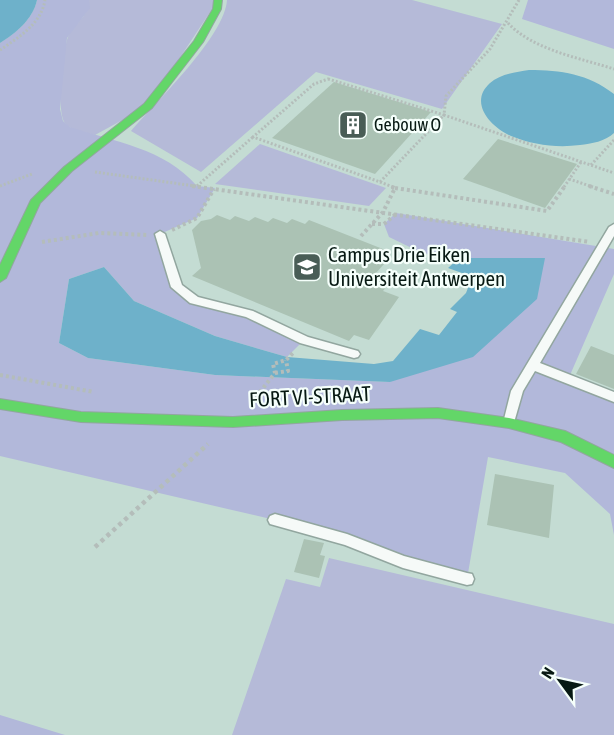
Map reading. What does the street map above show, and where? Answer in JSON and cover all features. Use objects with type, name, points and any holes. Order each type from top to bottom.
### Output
[{"type":"street","points":[[0,278],[35,202],[68,169],[148,106],[198,42],[217,9],[218,0]]},
{"type":"street","name":"FORT VI-STRAAT","points":[[0,404],[81,417],[233,422],[342,415],[438,413],[509,423],[565,437],[614,462]]},
{"type":"lane","points":[[509,423],[518,391],[614,227]]},
{"type":"lane","points":[[160,234],[177,287],[194,300],[249,314],[304,340],[354,354]]},
{"type":"lane","points":[[533,365],[614,397]]},
{"type":"lane","points":[[275,520],[347,540],[403,562],[467,579]]},
{"type":"path","points":[[0,50],[26,31],[45,8],[45,0]]},
{"type":"path","points":[[380,182],[444,115],[446,96],[490,49],[508,23],[519,0]]},
{"type":"path","points":[[508,23],[511,29],[533,40],[614,69]]},
{"type":"path","points":[[196,186],[314,84],[328,79],[444,115],[614,173]]},
{"type":"path","points":[[253,137],[395,188],[547,211],[581,162]]},
{"type":"path","points":[[591,165],[614,140]]},
{"type":"path","points":[[68,169],[396,213],[603,244]]},
{"type":"path","points":[[569,179],[614,194]]},
{"type":"path","points":[[17,243],[33,243],[99,233],[160,234],[197,218],[214,188]]},
{"type":"path","points":[[361,236],[383,212],[395,188]]},
{"type":"path","points":[[372,224],[384,224],[396,213]]},
{"type":"path","points":[[274,373],[273,364],[286,360],[304,340]]},
{"type":"path","points":[[95,547],[233,422],[274,373],[288,371],[286,360]]},
{"type":"shaded area","points":[[0,0],[37,0],[32,13],[23,25],[0,43]]},
{"type":"shaded area","points":[[37,0],[89,0],[90,8],[67,38],[60,109],[63,121],[70,127],[121,142],[154,155],[184,173],[197,186],[215,188],[197,218],[160,234],[177,287],[194,300],[249,314],[304,340],[287,357],[215,336],[134,301],[104,267],[69,279],[59,343],[88,358],[215,375],[390,382],[545,258],[448,259],[427,254],[389,237],[384,224],[396,213],[614,249],[614,274],[567,382],[614,402],[614,535],[610,514],[565,473],[488,457],[467,579],[275,520],[0,456],[0,43],[23,25],[32,13]]},
{"type":"shaded area","points":[[89,0],[218,0],[148,106],[95,135],[68,126],[62,117],[61,107],[62,70],[67,40],[87,11]]},
{"type":"shaded area","points":[[227,0],[412,0],[502,24],[442,109],[316,72],[201,172],[131,131],[202,50],[215,32]]},
{"type":"shaded area","points":[[528,0],[614,0],[614,49],[522,19]]},
{"type":"shaded area","points":[[529,70],[574,74],[614,94],[614,133],[593,143],[554,146],[519,139],[496,127],[485,114],[482,106],[481,98],[484,91],[498,77]]},
{"type":"shaded area","points":[[260,144],[386,188],[369,206],[215,184]]},
{"type":"shaded area","points":[[468,258],[545,258],[537,299],[473,357],[390,382],[215,375],[88,358],[59,343],[69,279],[104,267],[134,301],[215,336],[287,357],[374,364],[393,361],[420,329],[439,335],[457,312],[450,309],[466,293],[471,280],[462,273],[448,268],[456,261]]},
{"type":"shaded area","points":[[329,558],[614,624],[614,735],[232,735],[286,579],[320,587]]},
{"type":"shaded area","points":[[0,715],[65,735],[0,735]]},
{"type":"building","name":"Gebouw O","points":[[334,82],[431,112],[375,174],[272,138]]},
{"type":"building","points":[[498,139],[577,164],[545,208],[463,179]]},
{"type":"building","points":[[217,215],[230,220],[235,216],[249,221],[255,217],[268,222],[273,218],[287,223],[292,219],[305,224],[309,220],[388,251],[379,261],[385,263],[375,274],[392,280],[383,291],[399,297],[369,340],[354,335],[349,341],[192,276],[201,268],[192,230],[201,221]]},
{"type":"building","points":[[591,346],[614,355],[614,389],[576,374]]},
{"type":"building","points":[[495,474],[554,485],[549,538],[487,525]]},
{"type":"building","points":[[304,539],[324,543],[320,555],[325,556],[319,578],[294,572]]},
{"type":"traffic: fast","points":[[0,278],[35,202],[68,169],[148,106],[198,42],[217,9],[218,0]]},
{"type":"traffic: fast","points":[[0,404],[81,417],[233,422],[342,415],[438,413],[509,423],[565,437],[614,462]]},
{"type":"place","name":"Gebouw O","points":[[353,125]]},
{"type":"place","name":"Campus Drie Eiken Universiteit Antwerpen","points":[[307,267]]}]
